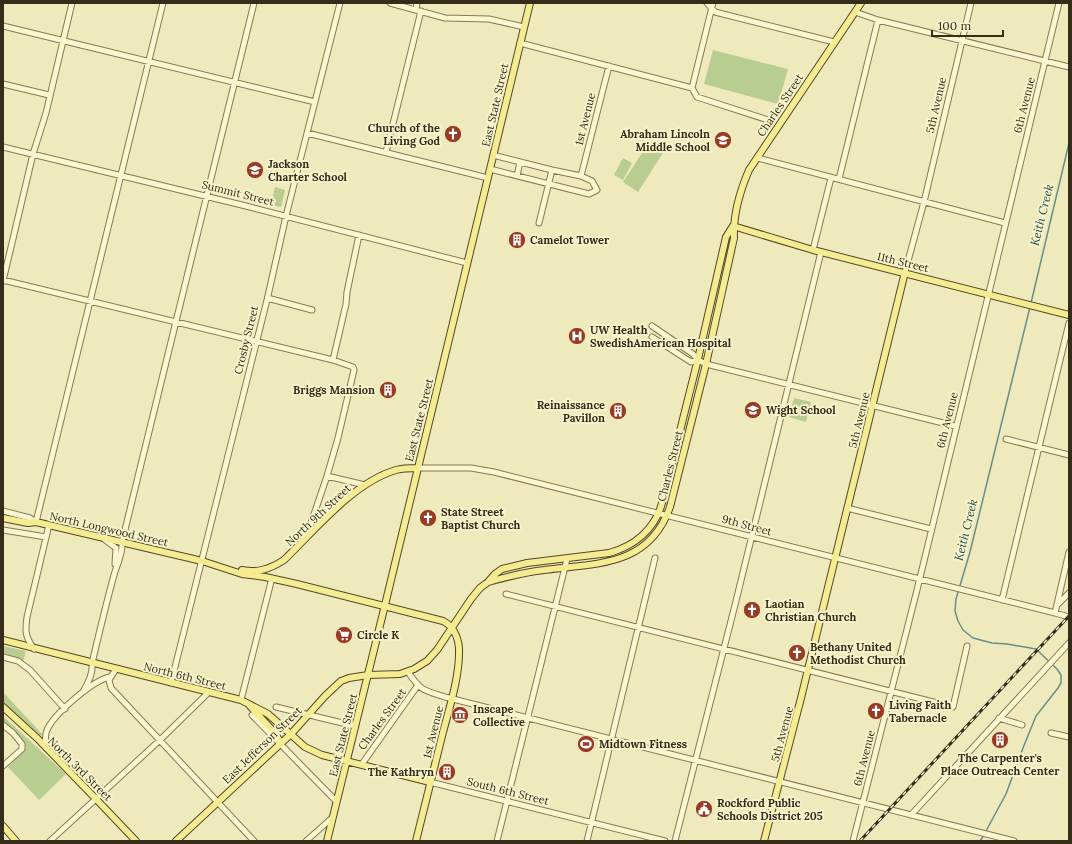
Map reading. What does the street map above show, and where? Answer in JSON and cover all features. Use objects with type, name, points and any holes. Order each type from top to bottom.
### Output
[{"type":"main road","name":"East State Street","points":[[327,841],[530,3]]},
{"type":"main road","name":"Charles Street","points":[[488,582],[530,572],[616,560],[635,552],[642,547],[654,536],[663,524],[667,515],[706,364],[734,238],[733,226],[744,183],[749,170],[860,3]]},
{"type":"main road","name":"Charles Street","points":[[368,675],[400,674],[408,672],[427,661],[437,650],[471,599],[494,574],[502,569],[527,563],[609,553],[634,543],[646,532],[659,513],[698,360],[725,238],[733,226]]},
{"type":"main road","name":"11th Street","points":[[733,226],[813,250],[906,272],[1069,315]]},
{"type":"main road","name":"5th Avenue","points":[[764,841],[874,406],[906,272]]},
{"type":"main road","name":"North 9th Street","points":[[231,568],[254,571],[274,567],[284,560],[337,508],[365,485],[379,477],[398,470],[418,468]]},
{"type":"main road","points":[[3,518],[28,523],[36,522]]},
{"type":"main road","name":"North Longwood Street","points":[[36,522],[202,561],[242,574],[272,578],[385,606],[443,621],[452,627]]},
{"type":"main road","name":"North Longwood Street","points":[[211,564],[231,568]]},
{"type":"main road","name":"1st Avenue","points":[[416,841],[452,699],[459,647],[452,627]]},
{"type":"main road","name":"North 6th Street","points":[[3,640],[244,701],[268,714],[305,747],[322,755],[346,760]]},
{"type":"main road","name":"East Jefferson Street","points":[[176,841],[281,744],[309,715],[329,691],[341,681],[368,675]]},
{"type":"main road","points":[[244,701],[272,728],[281,744]]},
{"type":"main road","name":"North 3rd Street","points":[[3,707],[46,748],[136,841]]},
{"type":"main road","name":"South 6th Street","points":[[346,760],[430,782]]},
{"type":"main road","points":[[3,826],[16,841]]},
{"type":"street","points":[[72,3],[49,95],[46,113],[33,154],[3,280],[333,360],[350,366],[354,370],[338,438],[327,476],[311,523],[303,541]]},
{"type":"street","points":[[36,522],[122,175],[162,3]]},
{"type":"street","points":[[84,690],[91,675],[92,663],[114,573],[120,556],[122,542],[175,322],[254,3]]},
{"type":"street","name":"Crosby Street","points":[[172,683],[267,300],[286,216],[340,3]]},
{"type":"street","points":[[390,3],[445,18],[489,19],[524,27]]},
{"type":"street","points":[[386,152],[419,10],[417,3]]},
{"type":"street","points":[[708,3],[713,5]]},
{"type":"street","name":"5th Avenue","points":[[906,272],[971,3]]},
{"type":"street","name":"6th Avenue","points":[[853,841],[919,579],[1059,3]]},
{"type":"street","points":[[713,5],[715,12],[834,42]]},
{"type":"street","points":[[713,5],[692,88],[697,97],[771,121]]},
{"type":"street","points":[[854,12],[878,20],[1069,67]]},
{"type":"street","points":[[839,179],[878,20]]},
{"type":"street","points":[[3,26],[235,81],[315,102]]},
{"type":"street","points":[[520,43],[692,88]]},
{"type":"street","name":"1st Avenue","points":[[581,176],[609,66]]},
{"type":"street","points":[[3,84],[49,95]]},
{"type":"street","points":[[307,133],[488,178]]},
{"type":"street","name":"Summit Street","points":[[3,147],[207,196],[467,263]]},
{"type":"street","points":[[490,169],[588,194],[597,190],[592,181],[581,176],[493,155]]},
{"type":"street","points":[[758,158],[1005,223]]},
{"type":"street","points":[[517,176],[520,162]]},
{"type":"street","points":[[539,223],[552,170]]},
{"type":"street","points":[[813,250],[831,178]]},
{"type":"street","points":[[333,360],[346,304],[347,292],[359,235]]},
{"type":"street","points":[[675,841],[724,649],[821,252]]},
{"type":"street","points":[[267,300],[312,310]]},
{"type":"street","points":[[1002,600],[1069,323]]},
{"type":"street","points":[[652,326],[693,354],[698,360],[706,364],[955,426]]},
{"type":"street","points":[[652,337],[691,362],[698,360]]},
{"type":"street","points":[[1006,439],[1069,455]]},
{"type":"street","name":"9th Street","points":[[418,468],[471,468],[483,470],[1069,617]]},
{"type":"street","points":[[327,476],[365,485]]},
{"type":"street","points":[[847,508],[931,529]]},
{"type":"street","name":"North Longwood Street","points":[[3,511],[30,518],[36,522]]},
{"type":"street","points":[[34,648],[27,637],[26,631],[49,525]]},
{"type":"street","points":[[3,530],[46,537]]},
{"type":"street","points":[[101,537],[116,548],[114,573]]},
{"type":"street","points":[[1055,613],[1069,552]]},
{"type":"street","points":[[587,841],[640,627],[655,558]]},
{"type":"street","points":[[497,841],[567,559]]},
{"type":"street","points":[[244,701],[272,578]]},
{"type":"street","points":[[1057,606],[1069,592]]},
{"type":"street","points":[[506,594],[953,707],[967,646]]},
{"type":"street","points":[[911,815],[999,718],[1046,670],[1069,643]]},
{"type":"street","points":[[3,657],[18,661],[30,670],[65,709]]},
{"type":"street","points":[[116,669],[110,677],[109,683],[111,688],[254,841]]},
{"type":"street","points":[[408,672],[424,690],[452,699],[1014,841]]},
{"type":"street","points":[[46,748],[46,731],[51,723],[84,690],[99,680],[110,677]]},
{"type":"street","name":"Charles Street","points":[[362,764],[418,685]]},
{"type":"street","points":[[50,841],[160,740],[209,692]]},
{"type":"street","points":[[276,707],[355,726]]},
{"type":"street","points":[[252,715],[336,801]]},
{"type":"street","points":[[999,718],[1022,725]]},
{"type":"street","points":[[3,725],[22,744],[22,749],[3,766]]},
{"type":"street","points":[[1051,733],[1069,737]]},
{"type":"street","name":"South 6th Street","points":[[430,782],[665,841]]},
{"type":"street","points":[[306,841],[332,818]]},
{"type":"green space","points":[[713,50],[788,69],[778,104],[704,84]]},
{"type":"green space","points":[[648,144],[663,153],[638,192],[623,182]]},
{"type":"green space","points":[[623,158],[632,163],[623,180],[614,175]]},
{"type":"green space","points":[[275,187],[285,190],[281,207],[271,205]]},
{"type":"green space","points":[[794,398],[811,402],[806,422],[789,417]]},
{"type":"green space","points":[[3,646],[26,651],[23,662],[3,654]]},
{"type":"green space","points":[[3,692],[42,734],[41,736],[3,704]]},
{"type":"green space","points":[[3,716],[66,774],[39,800],[8,767],[26,748],[23,741],[3,723]]},
{"type":"waterway","name":"Keith Creek","points":[[1031,303],[1069,143]]},
{"type":"waterway","name":"Keith Creek","points":[[986,831],[1006,794],[1036,716],[1061,683],[1061,675],[1057,669],[1036,649],[992,643],[973,638],[963,630],[955,611],[956,599],[970,552],[1030,307]]},
{"type":"waterway","name":"Keith Creek","points":[[980,841],[984,835]]},
{"type":"railway","points":[[860,841],[1069,616]]},
{"type":"place","name":"Church of the Living God","points":[[453,134]]},
{"type":"place","name":"Abraham Lincoln Middle School","points":[[723,140]]},
{"type":"place","name":"Jackson Charter School","points":[[255,170]]},
{"type":"place","name":"Camelot Tower","points":[[517,240]]},
{"type":"place","name":"UW Health SwedishAmerican Hospital","points":[[577,336]]},
{"type":"place","name":"Briggs Mansion","points":[[388,390]]},
{"type":"place","name":"Wight School","points":[[753,410]]},
{"type":"place","name":"Reinaissance Pavillon","points":[[618,411]]},
{"type":"place","name":"State Street Baptist Church","points":[[428,518]]},
{"type":"place","name":"Laotian Christian Church","points":[[752,610]]},
{"type":"place","name":"Circle K","points":[[344,635]]},
{"type":"place","name":"Bethany United Methodist Church","points":[[797,653]]},
{"type":"place","name":"Living Faith Tabernacle","points":[[876,711]]},
{"type":"place","name":"Inscape Collective","points":[[460,715]]},
{"type":"place","name":"The Carpenter's Place Outreach Center","points":[[1000,740]]},
{"type":"place","name":"Midtown Fitness","points":[[586,744]]},
{"type":"place","name":"The Kathryn","points":[[447,772]]},
{"type":"place","name":"Rockford Public Schools District 205","points":[[704,809]]}]
